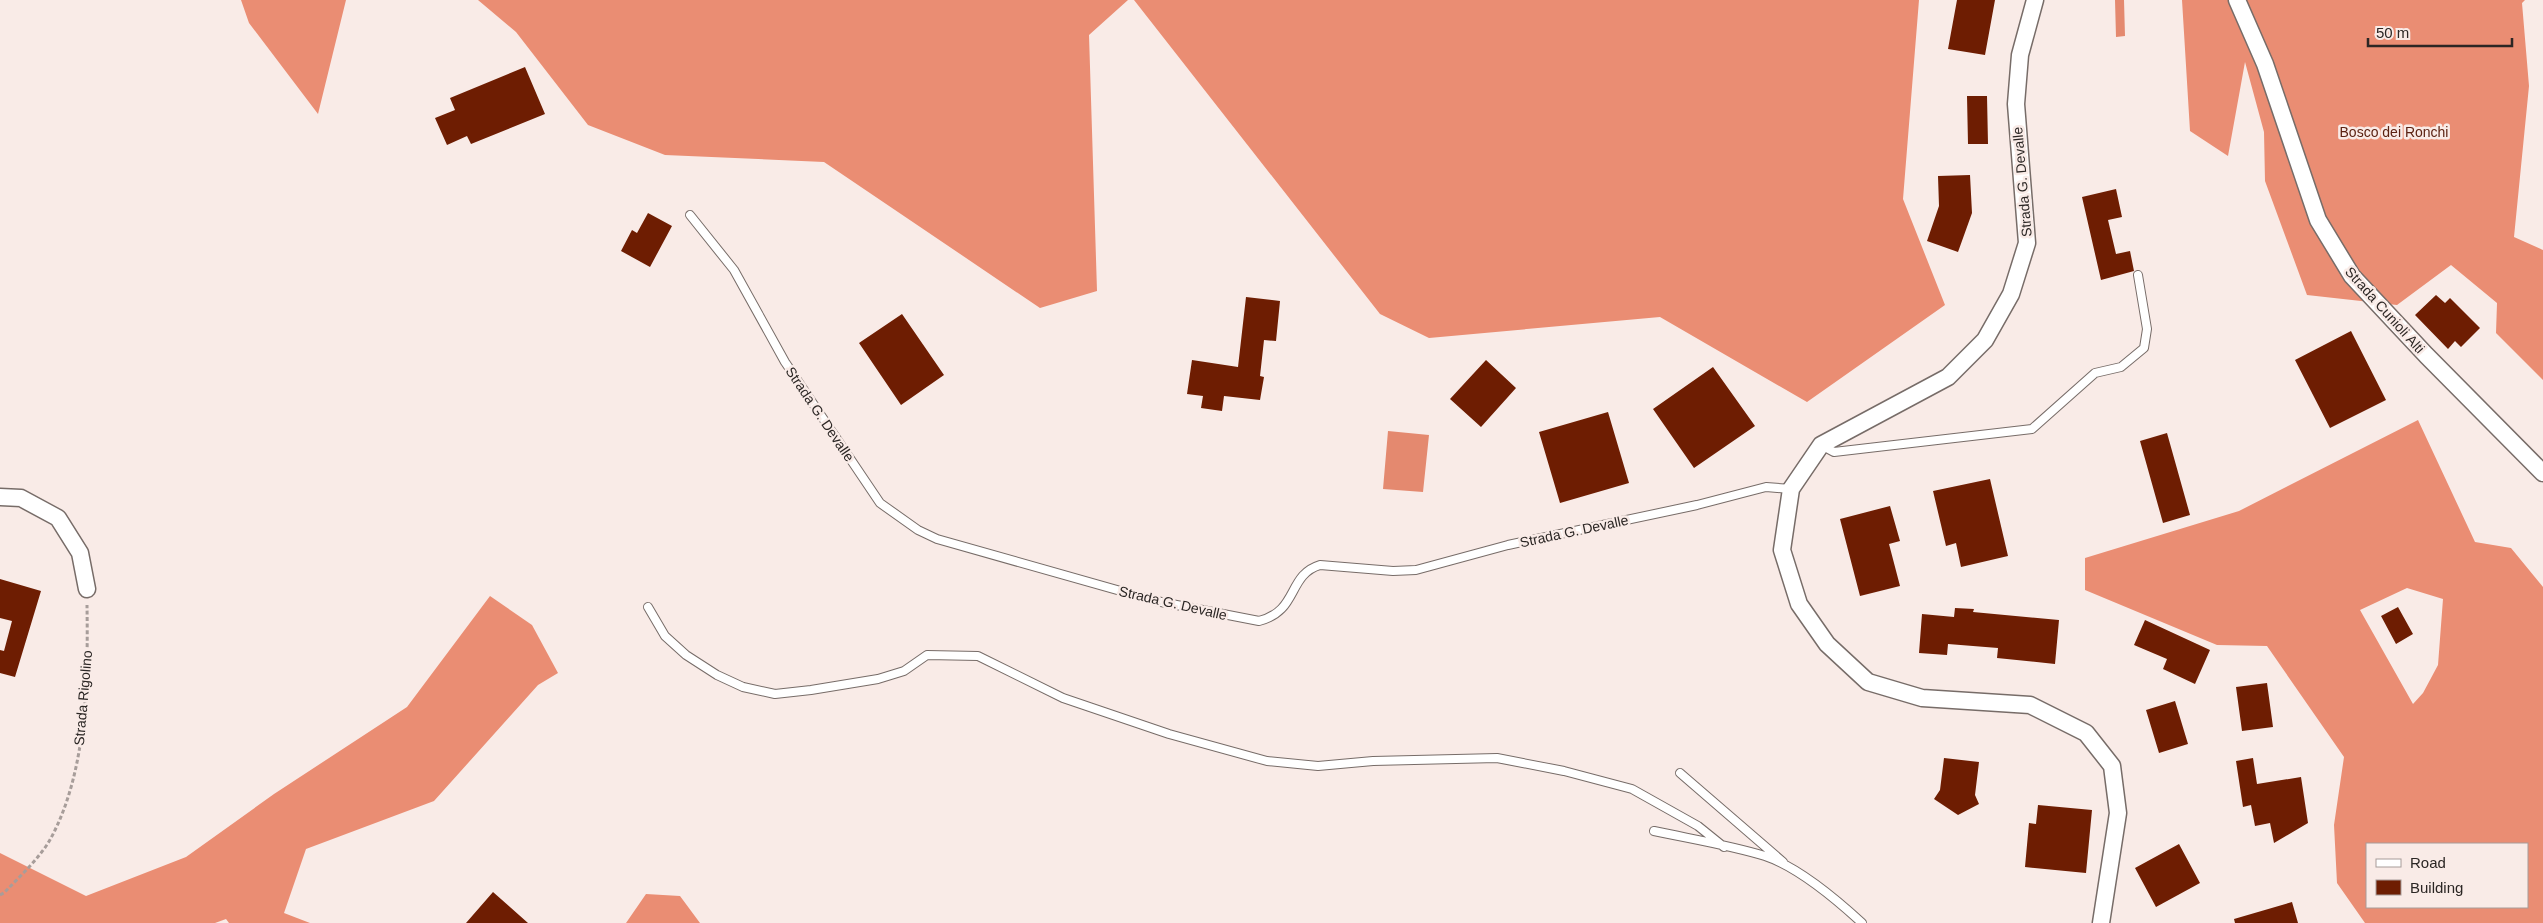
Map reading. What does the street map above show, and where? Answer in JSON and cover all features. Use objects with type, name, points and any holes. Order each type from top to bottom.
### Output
[{"type":"street","name":"Strada G. Devalle","points":[[2035,0],[2020,55],[2016,104],[2028,243],[2012,294],[1986,340],[1948,377],[1821,445],[1791,490],[1782,550],[1798,604],[1826,644],[1868,682],[1922,698],[2030,705],[2086,733],[2112,766],[2118,813],[2101,923]]},
{"type":"street","name":"Strada Cunioli Alti","points":[[2237,0],[2265,64],[2318,220],[2352,276],[2426,355],[2543,473]]},
{"type":"street","points":[[0,497],[21,498],[58,518],[80,553],[87,588]]},
{"type":"lane","name":"Strada G. Devalle","points":[[690,216],[734,270],[785,362],[880,503],[918,530],[937,539],[1156,601],[1259,621],[1272,618],[1282,611],[1302,576],[1309,568],[1320,565],[1392,571],[1416,570],[1508,545],[1697,505],[1766,487],[1791,490]]},
{"type":"lane","points":[[1821,445],[1834,452],[2032,429],[2095,373],[2121,367],[2144,348],[2147,329],[2138,275]]},
{"type":"lane","points":[[648,607],[665,636],[686,655],[717,675],[743,686],[775,694],[811,690],[904,671],[927,655],[978,656],[1063,698],[1169,734],[1267,761],[1318,766],[1373,761],[1497,758],[1564,771],[1632,789],[1698,826],[1724,847]]},
{"type":"lane","points":[[1680,773],[1788,867],[1846,908],[1862,923]]},
{"type":"lane","points":[[1654,831],[1766,857],[1788,867]]},
{"type":"path","name":"Strada Rigolino","points":[[0,894],[4,893],[31,864],[50,839],[65,805],[78,750],[88,673],[87,588]]},
{"type":"green space","points":[[241,0],[346,0],[318,114],[249,23]]},
{"type":"green space","points":[[478,0],[1128,0],[1089,35],[1097,291],[1040,308],[824,162],[665,155],[588,125],[516,32]]},
{"type":"green space","points":[[1134,0],[1919,0],[1903,199],[1945,305],[1807,402],[1660,317],[1429,338],[1380,314]]},
{"type":"green space","name":"Bosco dei Ronchi","points":[[2182,0],[2525,0],[2522,3],[2529,86],[2514,237],[2543,250],[2543,380],[2496,333],[2497,303],[2451,265],[2397,305],[2307,295],[2265,181],[2264,132],[2245,62],[2228,156],[2190,131]]},
{"type":"green space","points":[[2418,420],[2475,542],[2511,548],[2543,587],[2543,923],[2365,923],[2337,883],[2334,825],[2344,757],[2267,646],[2217,645],[2085,590],[2085,558],[2239,511]],"holes":[[[2407,588],[2443,599],[2438,665],[2423,693],[2413,704],[2360,610]]]},
{"type":"green space","points":[[490,596],[532,625],[558,673],[538,685],[434,801],[306,849],[284,913],[310,923],[229,923],[226,919],[215,923],[0,923],[0,853],[86,896],[186,857],[274,794],[407,707]]},
{"type":"green space","points":[[646,894],[680,896],[700,923],[626,923]]},
{"type":"shaded area","points":[[2115,0],[2124,0],[2125,36],[2116,37]]},
{"type":"shaded area","points":[[1388,431],[1429,435],[1423,492],[1383,489]]},
{"type":"building","points":[[1957,0],[1995,0],[1985,55],[1948,49]]},
{"type":"building","points":[[525,67],[545,114],[471,144],[467,136],[447,145],[435,118],[455,110],[450,98]]},
{"type":"building","points":[[1967,96],[1987,96],[1988,144],[1968,144]]},
{"type":"building","points":[[1970,175],[1972,213],[1958,252],[1927,241],[1939,206],[1938,176]]},
{"type":"building","points":[[2116,189],[2122,217],[2108,220],[2116,254],[2130,251],[2134,271],[2101,280],[2082,197]]},
{"type":"building","points":[[648,213],[672,226],[650,267],[621,251],[632,230],[637,233]]},
{"type":"building","points":[[2436,295],[2445,303],[2450,298],[2480,328],[2461,347],[2455,341],[2448,349],[2415,315]]},
{"type":"building","points":[[1246,297],[1280,301],[1276,341],[1264,340],[1260,376],[1264,377],[1260,400],[1224,396],[1222,411],[1201,408],[1203,396],[1187,394],[1192,360],[1238,367]]},
{"type":"building","points":[[902,314],[944,375],[901,405],[859,343]]},
{"type":"building","points":[[2351,331],[2386,400],[2330,428],[2295,360]]},
{"type":"building","points":[[1486,360],[1516,388],[1481,427],[1450,399]]},
{"type":"building","points":[[1713,367],[1755,426],[1694,468],[1653,409]]},
{"type":"building","points":[[1608,412],[1629,483],[1560,503],[1539,432]]},
{"type":"building","points":[[2167,433],[2190,515],[2163,523],[2140,441]]},
{"type":"building","points":[[1990,479],[2008,556],[1961,567],[1956,543],[1946,546],[1933,491]]},
{"type":"building","points":[[1890,506],[1900,541],[1889,544],[1900,586],[1860,596],[1840,519]]},
{"type":"building","points":[[0,579],[41,591],[15,677],[0,673],[0,650],[4,651],[12,621],[0,618]]},
{"type":"building","points":[[2398,607],[2413,634],[2396,644],[2381,616]]},
{"type":"building","points":[[1955,608],[1974,609],[1973,612],[2059,620],[2055,664],[1997,658],[1998,648],[1948,644],[1947,655],[1919,653],[1922,614],[1954,617]]},
{"type":"building","points":[[2145,620],[2210,650],[2195,684],[2163,669],[2167,659],[2134,645]]},
{"type":"building","points":[[2267,683],[2273,727],[2242,731],[2236,687]]},
{"type":"building","points":[[2175,701],[2188,744],[2159,753],[2146,710]]},
{"type":"building","points":[[1944,758],[1979,762],[1975,795],[1979,804],[1958,815],[1934,799],[1940,790]]},
{"type":"building","points":[[2253,758],[2257,784],[2301,777],[2308,823],[2274,843],[2270,823],[2255,826],[2251,805],[2243,807],[2236,761]]},
{"type":"building","points":[[2038,805],[2092,810],[2086,873],[2025,867],[2029,823],[2036,824]]},
{"type":"building","points":[[2179,844],[2200,883],[2156,907],[2135,868]]},
{"type":"building","points":[[493,892],[528,923],[466,923]]},
{"type":"building","points":[[2292,902],[2298,923],[2235,923],[2234,919]]}]
